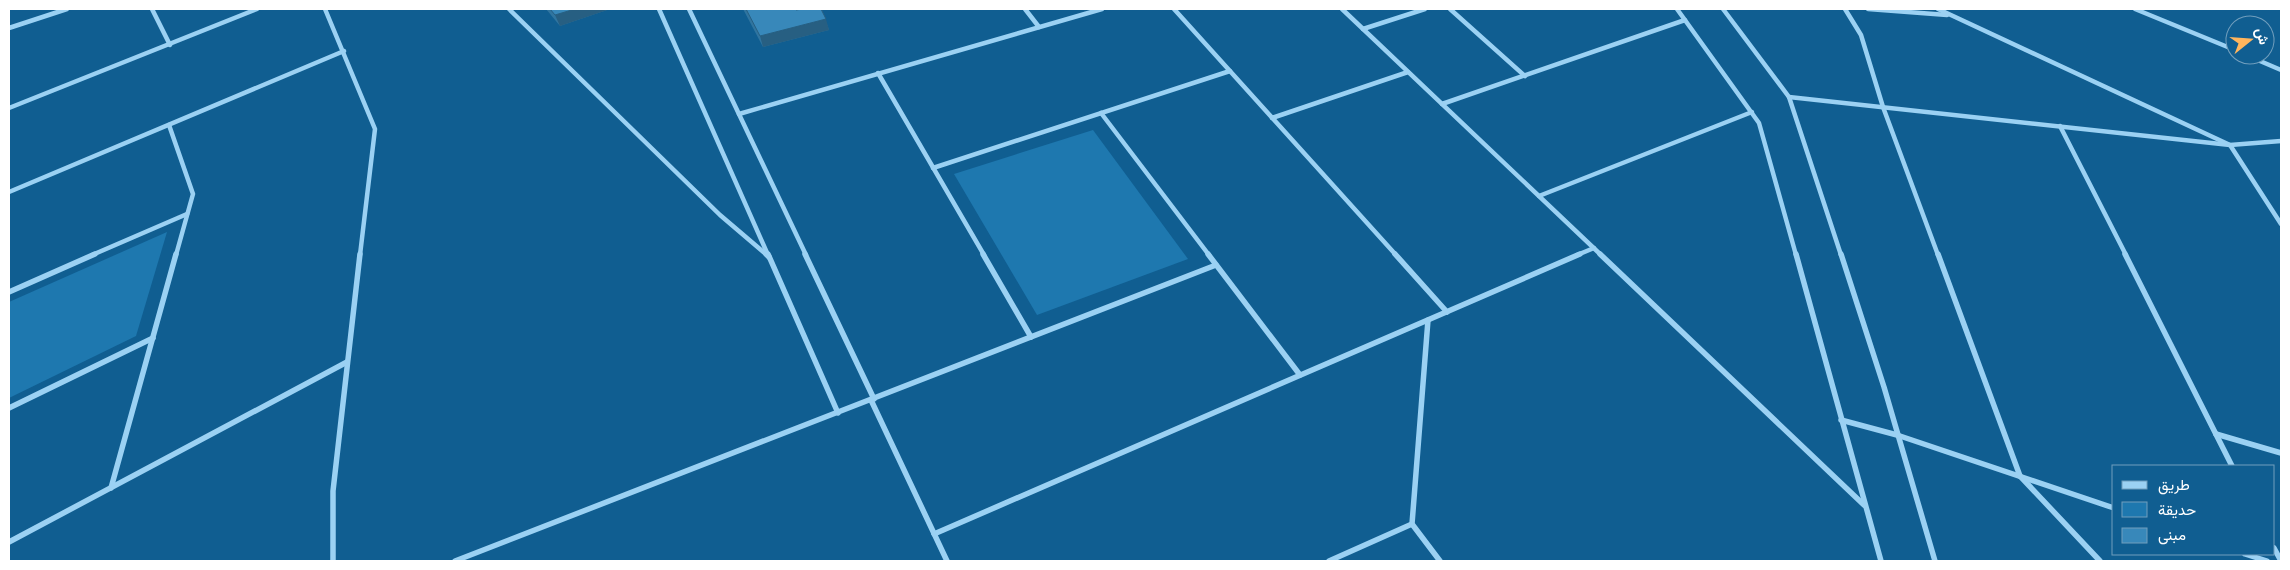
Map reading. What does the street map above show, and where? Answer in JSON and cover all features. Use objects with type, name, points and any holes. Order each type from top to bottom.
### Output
[{"type":"street","points":[[9,28],[68,9]]},
{"type":"street","points":[[152,9],[170,45]]},
{"type":"street","points":[[9,108],[257,9]]},
{"type":"street","points":[[325,9],[375,129],[333,491],[333,561]]},
{"type":"street","points":[[509,9],[720,215],[770,258]]},
{"type":"street","points":[[659,9],[838,413]]},
{"type":"street","points":[[689,9],[947,561]]},
{"type":"street","points":[[1026,9],[1039,27]]},
{"type":"street","points":[[739,114],[1102,9]]},
{"type":"street","points":[[1174,9],[1447,312]]},
{"type":"street","points":[[1342,9],[1864,505]]},
{"type":"street","points":[[1363,29],[1425,9]]},
{"type":"street","points":[[1450,9],[1525,76]]},
{"type":"street","points":[[1677,9],[1759,123],[1881,561]]},
{"type":"street","points":[[1723,9],[1789,96],[1935,561]]},
{"type":"street","points":[[1845,9],[1861,35],[1883,107],[2020,476],[2100,561]]},
{"type":"street","points":[[1868,9],[1952,15]]},
{"type":"street","points":[[1938,9],[2230,145],[2281,224]]},
{"type":"street","points":[[2135,9],[2225,46]]},
{"type":"street","points":[[1442,104],[1685,20]]},
{"type":"street","points":[[9,192],[344,51]]},
{"type":"street","points":[[2269,65],[2281,70]]},
{"type":"street","points":[[933,168],[1230,71]]},
{"type":"street","points":[[1272,118],[1408,72]]},
{"type":"street","points":[[878,73],[1031,337]]},
{"type":"street","points":[[1789,96],[2230,145],[2281,141]]},
{"type":"street","points":[[1539,196],[1752,112]]},
{"type":"street","points":[[1101,113],[1300,375]]},
{"type":"street","points":[[112,488],[193,194],[169,125]]},
{"type":"street","points":[[2060,126],[2232,465]]},
{"type":"street","points":[[9,292],[187,214]]},
{"type":"street","points":[[934,534],[1594,248]]},
{"type":"street","points":[[454,561],[1216,265]]},
{"type":"street","points":[[1428,320],[1412,524],[1440,561]]},
{"type":"street","points":[[9,408],[153,338]]},
{"type":"street","points":[[9,542],[347,362]]},
{"type":"street","points":[[1841,420],[1897,435],[2112,507]]},
{"type":"street","points":[[2216,434],[2281,453]]},
{"type":"street","points":[[1330,561],[1412,524]]},
{"type":"street","points":[[2249,555],[2267,561]]},
{"type":"green space","points":[[1093,130],[1188,259],[1037,315],[954,174]]},
{"type":"green space","points":[[167,232],[136,336],[9,398],[9,302]]},
{"type":"building","points":[[550,9],[575,9],[555,15]]},
{"type":"building","points":[[746,9],[821,9],[826,19],[760,36]]}]
